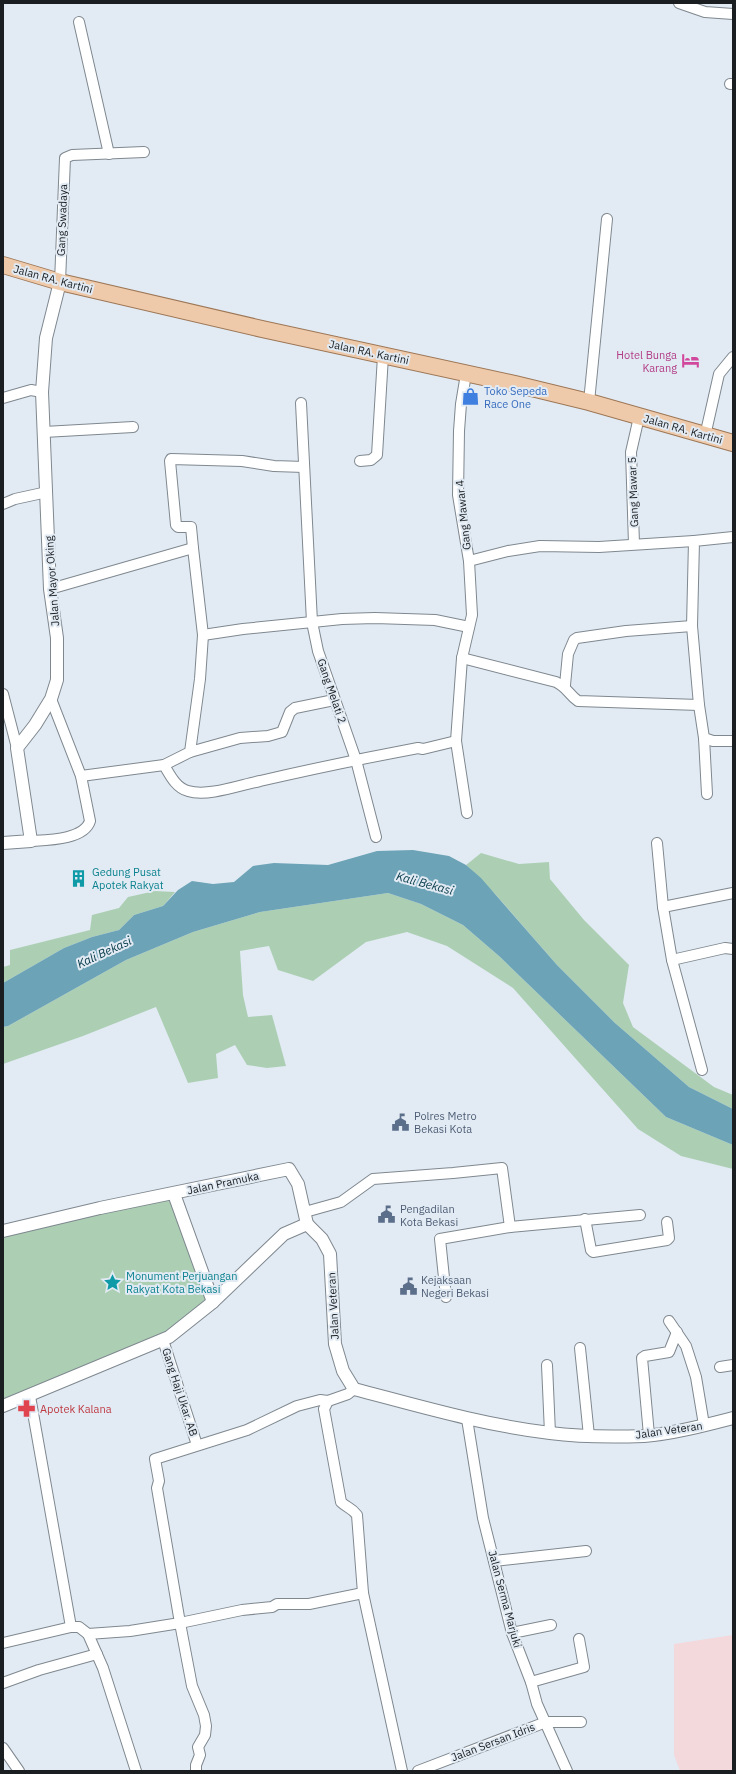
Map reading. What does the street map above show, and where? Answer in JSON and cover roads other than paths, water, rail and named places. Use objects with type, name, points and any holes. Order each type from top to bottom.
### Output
[{"type":"main road","name":"Jalan RA. Kartini","points":[[3,265],[60,282],[383,356],[466,377],[515,384],[589,402],[733,443]]},
{"type":"street","points":[[679,3],[705,12],[733,14]]},
{"type":"street","points":[[79,22],[109,154],[144,152]]},
{"type":"street","name":"Gang Swadaya","points":[[60,282],[65,158],[72,155],[109,154]]},
{"type":"street","points":[[589,402],[607,219]]},
{"type":"street","name":"Jalan Mayor Oking","points":[[17,748],[35,725],[51,699],[57,680],[57,638],[50,589],[42,392],[46,338],[60,282]]},
{"type":"street","points":[[360,461],[371,460],[377,455],[383,356]]},
{"type":"street","points":[[705,436],[719,374],[733,356]]},
{"type":"street","name":"Gang Mawar 4","points":[[466,377],[461,404],[459,431],[458,495],[469,561],[472,615],[462,658],[456,742],[467,813]]},
{"type":"street","points":[[3,398],[31,390],[42,392]]},
{"type":"street","name":"Gang Melati 2","points":[[301,403],[312,622],[318,651],[356,760],[376,837]]},
{"type":"street","name":"Gang Mawar 5","points":[[634,544],[631,452],[639,417]]},
{"type":"street","points":[[44,432],[133,427]]},
{"type":"street","points":[[190,752],[200,679],[203,635],[191,527],[178,527],[176,525],[170,461],[171,459],[242,461],[274,466],[304,467]]},
{"type":"street","points":[[3,504],[15,499],[47,492]]},
{"type":"street","points":[[469,561],[508,551],[540,546],[599,548],[733,537]]},
{"type":"street","points":[[694,541],[692,626],[699,705],[704,738],[707,794]]},
{"type":"street","points":[[50,589],[193,548]]},
{"type":"street","points":[[203,635],[243,629],[342,619],[416,618],[435,620],[469,627]]},
{"type":"street","points":[[565,686],[568,654],[574,640],[577,638],[692,626]]},
{"type":"street","points":[[462,658],[556,682],[565,686],[572,697],[578,700],[699,705]]},
{"type":"street","points":[[3,694],[17,748],[31,841]]},
{"type":"street","points":[[3,843],[74,835],[81,833],[89,825],[90,818],[81,776],[51,699]]},
{"type":"street","points":[[81,776],[164,764],[190,752],[240,738],[268,736],[282,732],[290,712],[295,708],[334,700]]},
{"type":"street","points":[[704,738],[713,741],[733,741]]},
{"type":"street","points":[[164,764],[176,784],[186,791],[195,793],[223,789],[356,760],[456,742]]},
{"type":"street","points":[[657,843],[663,907],[672,960],[702,1070]]},
{"type":"street","points":[[663,907],[733,893]]},
{"type":"street","points":[[672,960],[725,948],[733,948]]},
{"type":"street","points":[[3,1406],[163,1340],[213,1302],[284,1234],[306,1218],[341,1202],[373,1179],[502,1168],[510,1227]]},
{"type":"street","name":"Jalan Pramuka","points":[[3,1231],[100,1208],[174,1194],[289,1169],[298,1184],[306,1218]]},
{"type":"street","points":[[174,1194],[213,1302]]},
{"type":"street","points":[[446,1297],[440,1239],[510,1227],[640,1215]]},
{"type":"street","name":"Jalan Veteran","points":[[306,1218],[322,1239],[330,1254],[335,1344],[343,1371],[354,1389],[467,1419],[550,1433],[589,1436],[649,1435],[733,1418]]},
{"type":"street","points":[[585,1219],[591,1250],[593,1252],[667,1240],[669,1238],[667,1222]]},
{"type":"street","points":[[669,1322],[686,1346],[692,1365],[704,1425]]},
{"type":"street","points":[[649,1435],[642,1358],[645,1356],[669,1352],[677,1332]]},
{"type":"street","name":"Gang Haji Ukar. AB","points":[[163,1340],[197,1445]]},
{"type":"street","points":[[580,1348],[589,1436]]},
{"type":"street","points":[[720,1367],[733,1365]]},
{"type":"street","points":[[547,1366],[550,1433]]},
{"type":"street","points":[[196,1771],[196,1765],[200,1755],[198,1747],[205,1736],[206,1726],[204,1715],[192,1686],[163,1528],[157,1488],[159,1481],[154,1460],[157,1457],[247,1430],[297,1406],[320,1400],[328,1401],[348,1394],[354,1389]]},
{"type":"street","points":[[30,1396],[71,1627]]},
{"type":"street","points":[[328,1401],[324,1409],[339,1493],[341,1502],[345,1506],[351,1507],[357,1515],[363,1593],[402,1771]]},
{"type":"street","name":"Jalan Serma Marjuki","points":[[467,1419],[483,1518],[512,1633],[531,1682],[537,1704],[567,1771]]},
{"type":"street","points":[[494,1561],[586,1550]]},
{"type":"street","points":[[88,1634],[130,1631],[180,1623],[242,1610],[272,1607],[277,1604],[310,1604],[363,1593]]},
{"type":"street","points":[[512,1633],[551,1625]]},
{"type":"street","points":[[3,1643],[71,1627],[79,1627],[88,1634],[111,1690],[136,1771]]},
{"type":"street","points":[[531,1682],[584,1667],[579,1639]]},
{"type":"street","points":[[3,1683],[39,1670],[97,1654]]},
{"type":"street","points":[[546,1722],[581,1722]]},
{"type":"street","name":"Jalan Sersan Idris","points":[[418,1771],[546,1722]]},
{"type":"street","points":[[3,1748],[19,1771]]},
{"type":"water","name":"Kali Bekasi","points":[[413,850],[449,856],[466,865],[481,878],[557,965],[615,1023],[689,1087],[733,1109],[733,1145],[666,1117],[499,956],[463,925],[421,904],[388,893],[260,912],[193,932],[126,960],[8,1026],[3,1027],[3,983],[64,948],[92,937],[119,930],[134,915],[163,906],[178,890],[192,881],[213,884],[234,882],[253,866],[274,863],[328,865],[377,851]]},
{"type":"place","name":"Hotel Bunga Karang","points":[[690,361]]},
{"type":"place","name":"Toko Sepeda Race One","points":[[471,397]]},
{"type":"place","name":"Gedung Pusat Apotek Rakyat","points":[[79,878]]},
{"type":"place","name":"Polres Metro Bekasi Kota","points":[[401,1122]]},
{"type":"place","name":"Pengadilan Kota Bekasi","points":[[387,1215]]},
{"type":"place","name":"Monument Perjuangan Rakyat Kota Bekasi","points":[[113,1282]]},
{"type":"place","name":"Kejaksaan Negeri Bekasi","points":[[408,1286]]},
{"type":"place","name":"Apotek Kalana","points":[[27,1409]]}]
